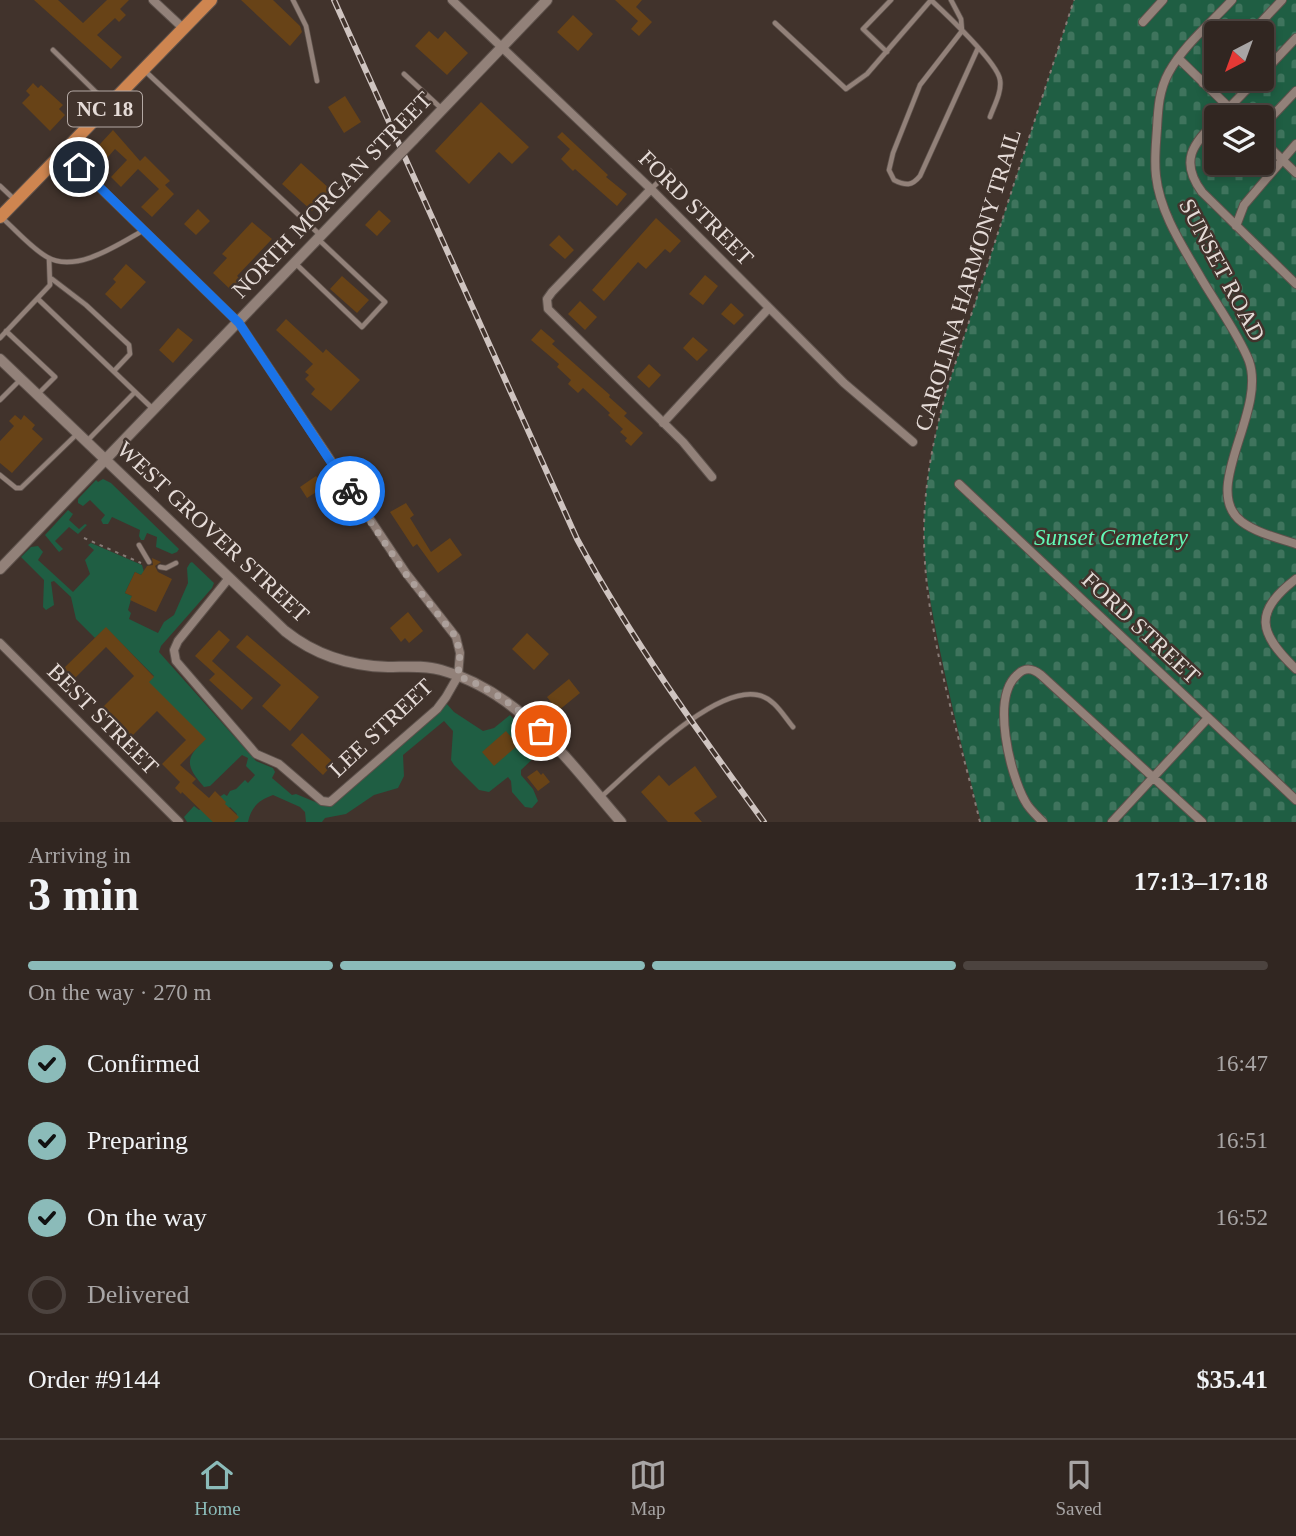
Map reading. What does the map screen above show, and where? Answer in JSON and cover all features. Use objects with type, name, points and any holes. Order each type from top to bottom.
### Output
[{"type":"main road","name":"NC 18","points":[[0,217],[211,0]]},
{"type":"street","points":[[153,0],[184,29]]},
{"type":"street","name":"FORD STREET","points":[[452,0],[651,189],[844,383],[913,442]]},
{"type":"street","name":"NORTH MORGAN STREET","points":[[0,569],[547,0]]},
{"type":"street","points":[[1143,22],[1163,0]]},
{"type":"street","name":"SUNSET ROAD","points":[[1232,0],[1178,58],[1164,81],[1158,103],[1156,179],[1182,246],[1249,361],[1253,385],[1250,406],[1228,475],[1226,497],[1229,507],[1240,521],[1296,544]]},
{"type":"street","points":[[1262,21],[1282,0]]},
{"type":"street","points":[[1274,61],[1296,38]]},
{"type":"street","points":[[1178,58],[1226,105]]},
{"type":"street","points":[[1232,105],[1245,91]]},
{"type":"street","points":[[1274,115],[1296,92]]},
{"type":"street","points":[[1204,134],[1191,152],[1195,182],[1296,285]]},
{"type":"street","points":[[1236,226],[1244,205],[1296,144]]},
{"type":"street","name":"LEE STREET","points":[[63,152],[239,323],[405,573],[456,637],[460,653],[458,676],[436,709],[330,802],[322,801],[279,764],[256,754],[176,662],[174,650],[178,641],[229,578]]},
{"type":"street","points":[[1274,152],[1296,173]]},
{"type":"street","points":[[651,189],[547,299],[548,309],[558,322],[698,458],[712,477]]},
{"type":"street","points":[[663,423],[769,308]]},
{"type":"street","name":"WEST GROVER STREET","points":[[0,359],[285,631],[314,651],[357,665],[439,669],[493,691],[513,704],[552,742],[621,822]]},
{"type":"street","name":"FORD STREET","points":[[959,484],[1296,800]]},
{"type":"street","points":[[1296,579],[1272,600],[1266,620],[1270,637],[1296,669]]},
{"type":"street","name":"BEST STREET","points":[[0,643],[179,822]]},
{"type":"street","points":[[1043,822],[1023,797],[1007,744],[1003,711],[1004,699],[1013,678],[1023,670],[1031,668],[1202,822]]},
{"type":"street","points":[[1112,822],[1208,718]]},
{"type":"lane","points":[[293,0],[306,26],[317,81]]},
{"type":"lane","points":[[887,52],[863,29],[891,0]]},
{"type":"lane","points":[[775,23],[846,89],[867,74],[931,0],[993,65],[1001,81],[990,117]]},
{"type":"lane","points":[[951,0],[961,19],[962,31],[920,85],[912,101],[888,170],[894,180],[907,185],[914,183],[920,176],[978,48]]},
{"type":"lane","points":[[52,50],[109,105]]},
{"type":"lane","points":[[143,70],[385,302],[362,327],[295,263]]},
{"type":"lane","points":[[404,74],[442,110]]},
{"type":"lane","points":[[651,189],[670,171]]},
{"type":"lane","points":[[0,186],[16,201]]},
{"type":"lane","points":[[0,217],[48,258],[76,263],[144,230]]},
{"type":"lane","points":[[0,338],[50,285],[48,258]]},
{"type":"lane","points":[[51,279],[86,305],[129,345],[130,354],[114,371]]},
{"type":"lane","points":[[38,299],[154,410]]},
{"type":"lane","points":[[6,331],[55,377],[38,395]]},
{"type":"lane","points":[[0,400],[21,379]]},
{"type":"lane","points":[[0,475],[16,488],[21,488],[135,392]]},
{"type":"lane","points":[[139,545],[147,564]]},
{"type":"lane","points":[[160,567],[166,568],[176,563]]},
{"type":"lane","points":[[600,798],[690,720],[732,696],[756,694],[771,700],[793,727]]},
{"type":"path","name":"CAROLINA HARMONY TRAIL","points":[[980,822],[933,621],[924,541],[926,488],[933,439],[947,389],[1074,0]]},
{"type":"path","points":[[84,538],[147,564]]},
{"type":"green space","name":"Sunset Cemetery","points":[[1074,0],[1296,0],[1296,822],[981,822],[929,594],[924,522],[933,445],[947,389]]},
{"type":"green space","points":[[103,479],[111,483],[179,549],[177,552],[172,554],[156,547],[157,537],[147,533],[144,540],[141,540],[140,530],[112,517],[108,524],[103,524],[101,520],[105,515],[90,500],[83,506],[78,503],[78,499],[96,480],[98,482]]},
{"type":"green space","points":[[68,510],[73,514],[69,520],[79,529],[87,525],[78,534],[69,527],[55,541],[63,549],[59,552],[45,535]]},
{"type":"green space","points":[[91,543],[142,565],[144,572],[141,575],[135,572],[125,593],[132,596],[128,610],[131,613],[129,619],[158,633],[164,622],[174,615],[188,583],[187,568],[190,563],[214,583],[161,646],[159,652],[256,761],[273,768],[275,772],[272,778],[292,795],[296,794],[325,806],[335,803],[446,703],[454,712],[483,731],[494,728],[510,715],[542,750],[521,770],[521,775],[533,789],[538,801],[532,808],[525,807],[512,792],[508,777],[489,792],[479,790],[451,760],[453,731],[444,721],[403,755],[404,776],[398,788],[374,795],[346,814],[325,818],[322,822],[306,822],[305,812],[300,807],[273,795],[256,805],[248,822],[233,822],[237,814],[230,807],[215,822],[187,822],[184,817],[194,806],[199,810],[224,794],[227,796],[245,780],[248,783],[255,775],[246,766],[248,758],[242,755],[210,786],[204,787],[193,773],[190,762],[194,752],[205,739],[157,691],[119,728],[111,720],[154,676],[106,628],[95,638],[76,619],[71,597],[54,581],[51,582],[54,605],[46,610],[43,607],[44,580],[21,557],[31,547],[38,546],[43,552],[38,560],[73,592],[90,574],[85,560],[94,550],[88,545]]},
{"type":"building","points":[[34,0],[58,0],[83,23],[107,0],[129,0],[120,9],[126,15],[119,22],[115,18],[97,35],[122,57],[111,69]]},
{"type":"building","points":[[241,0],[273,0],[300,26],[302,32],[290,46]]},
{"type":"building","points":[[615,0],[642,0],[636,7],[652,22],[639,36],[631,29],[638,21]]},
{"type":"building","points":[[573,15],[593,34],[578,51],[557,32]]},
{"type":"building","points":[[429,31],[438,39],[445,31],[468,53],[447,75],[415,46]]},
{"type":"building","points":[[33,83],[38,88],[41,85],[63,105],[59,109],[65,115],[50,131],[22,103],[30,95],[26,91]]},
{"type":"building","points":[[345,96],[361,122],[344,133],[328,107]]},
{"type":"building","points":[[481,102],[529,147],[512,164],[499,152],[469,184],[435,151]]},
{"type":"building","points":[[113,130],[140,161],[145,156],[170,181],[165,185],[174,194],[152,217],[141,207],[159,189],[138,169],[121,187],[111,177],[127,160],[115,149],[100,166],[89,156]]},
{"type":"building","points":[[562,132],[608,175],[606,177],[627,194],[617,206],[561,159],[570,149],[557,137]]},
{"type":"building","points":[[301,163],[331,190],[312,211],[282,184]]},
{"type":"building","points":[[198,209],[210,221],[196,235],[184,224]]},
{"type":"building","points":[[379,210],[391,221],[377,236],[365,225]]},
{"type":"building","points":[[656,218],[681,241],[670,253],[665,249],[646,269],[638,262],[604,301],[592,290]]},
{"type":"building","points":[[252,222],[272,239],[237,276],[242,280],[232,291],[213,273],[227,258],[222,254]]},
{"type":"building","points":[[559,235],[574,250],[565,259],[549,245]]},
{"type":"building","points":[[126,264],[146,282],[121,309],[105,294],[116,282],[113,279]]},
{"type":"building","points":[[705,275],[718,286],[703,305],[689,294]]},
{"type":"building","points":[[342,276],[369,300],[357,313],[330,289]]},
{"type":"building","points":[[580,301],[597,317],[585,330],[568,314]]},
{"type":"building","points":[[731,303],[744,315],[734,325],[721,314]]},
{"type":"building","points":[[286,319],[323,353],[326,349],[360,380],[331,411],[311,394],[315,389],[305,379],[309,375],[305,372],[313,364],[276,330]]},
{"type":"building","points":[[178,328],[193,340],[173,363],[159,350]]},
{"type":"building","points":[[541,329],[555,341],[552,344],[610,395],[609,397],[627,413],[624,416],[643,433],[631,446],[620,432],[623,429],[608,415],[610,413],[583,388],[578,393],[568,384],[571,380],[557,367],[559,364],[531,340]]},
{"type":"building","points":[[693,337],[708,350],[697,361],[683,348]]},
{"type":"building","points":[[649,364],[661,375],[649,388],[637,377]]},
{"type":"building","points":[[15,415],[21,420],[24,415],[35,425],[32,429],[43,439],[12,473],[0,463],[0,441],[14,426],[9,421]]},
{"type":"building","points":[[316,476],[324,487],[307,498],[300,487]]},
{"type":"building","points":[[406,503],[414,515],[410,518],[431,552],[450,538],[462,555],[438,573],[417,544],[413,547],[390,512]]},
{"type":"building","points":[[152,558],[161,562],[155,566],[158,572],[172,579],[156,612],[130,600],[132,596],[125,593],[135,572],[141,575],[147,566],[153,565]]},
{"type":"building","points":[[408,612],[423,631],[409,643],[405,638],[401,642],[390,628]]},
{"type":"building","points":[[106,627],[154,677],[149,682],[206,739],[180,765],[196,779],[192,783],[209,798],[215,791],[226,802],[239,817],[234,822],[213,822],[175,788],[180,782],[162,764],[186,740],[157,711],[130,738],[100,710],[134,676],[106,647],[72,681],[62,670]]},
{"type":"building","points":[[219,630],[230,640],[212,661],[253,698],[242,710],[209,680],[215,674],[195,656]]},
{"type":"building","points":[[527,633],[549,654],[534,670],[512,649]]},
{"type":"building","points":[[247,635],[319,697],[290,731],[262,706],[281,685],[236,647]]},
{"type":"building","points":[[569,679],[580,693],[558,711],[547,697]]},
{"type":"building","points":[[506,731],[518,745],[494,766],[482,752]]},
{"type":"building","points":[[302,733],[334,763],[323,775],[291,745]]},
{"type":"building","points":[[695,766],[717,797],[694,813],[702,822],[668,822],[641,792],[659,775],[669,786]]},
{"type":"building","points":[[537,770],[550,782],[538,791],[527,777]]},
{"type":"railway","points":[[334,0],[577,539],[642,648],[764,822]]},
{"type":"way so far","points":[[350,491],[405,573],[456,637],[460,653],[458,676],[493,691],[511,703],[541,731]]},
{"type":"route","points":[[79,167],[239,323],[350,491]]}]
